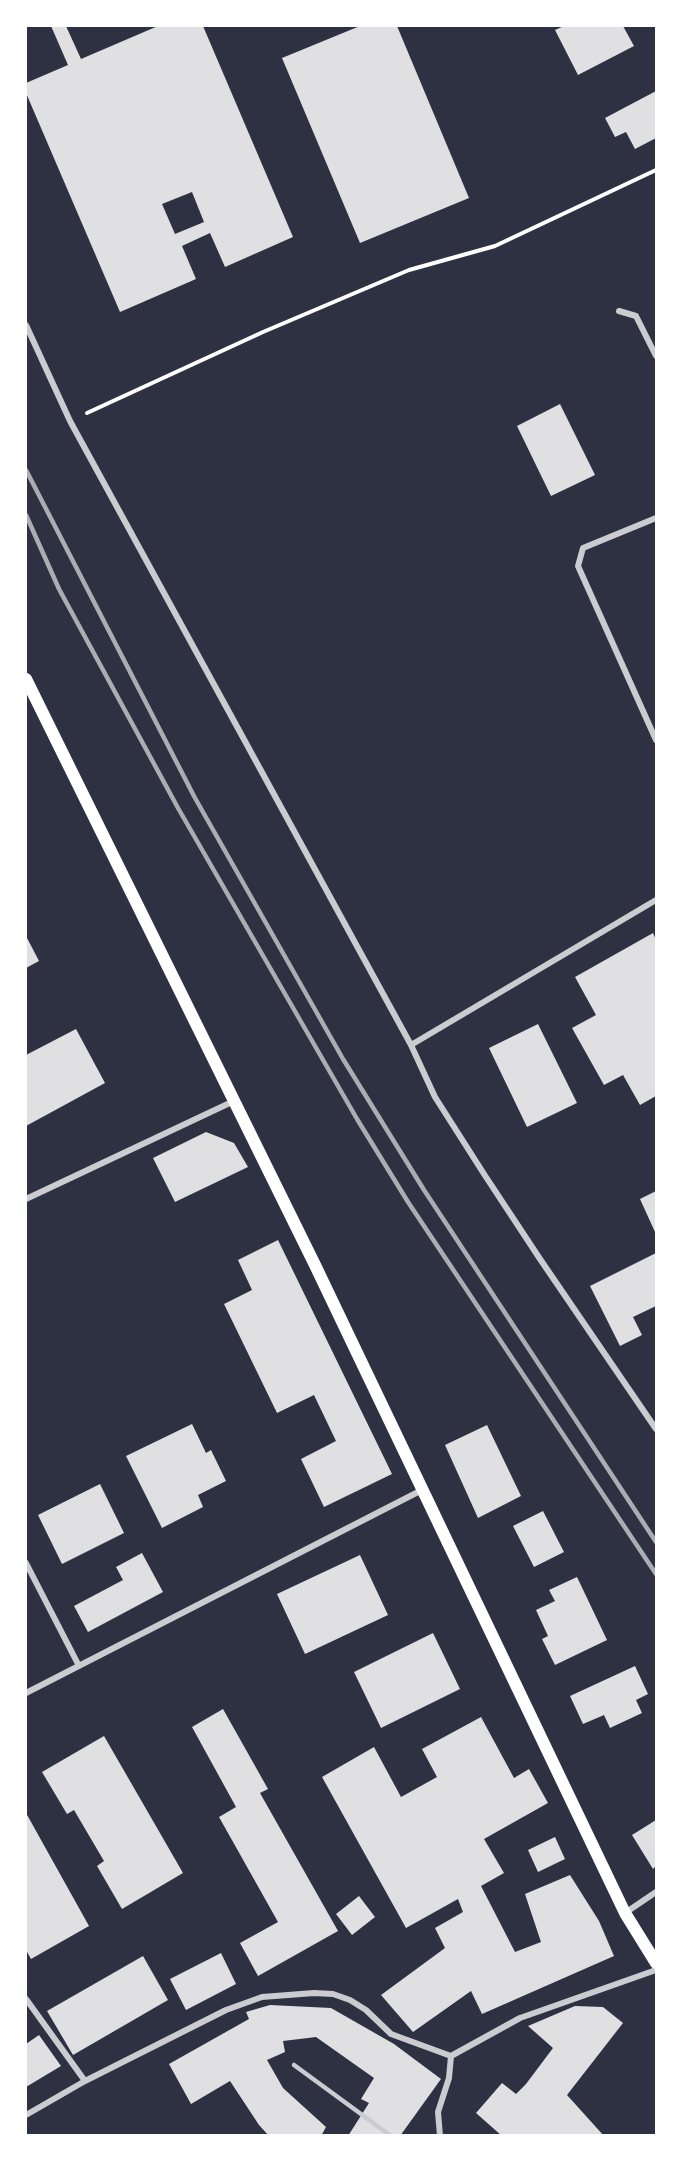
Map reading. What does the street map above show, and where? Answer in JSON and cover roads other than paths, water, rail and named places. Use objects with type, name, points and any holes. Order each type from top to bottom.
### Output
[{"type":"main road","points":[[26,679],[423,1490],[625,1913],[657,1963]]},
{"type":"street","points":[[619,311],[636,316],[657,356]]},
{"type":"street","points":[[26,324],[70,421],[411,1045],[435,1097],[540,1260],[657,1429]]},
{"type":"street","points":[[657,518],[583,548],[578,566],[657,740]]},
{"type":"street","points":[[411,1045],[657,900]]},
{"type":"street","points":[[26,1198],[234,1101]]},
{"type":"street","points":[[26,1693],[423,1490]]},
{"type":"street","points":[[26,1563],[79,1666]]},
{"type":"street","points":[[625,1913],[657,1892]]},
{"type":"street","points":[[26,2115],[85,2081],[243,2003],[262,1997],[314,1993],[333,1994],[350,2000],[366,2010],[391,2034],[451,2056],[520,2018],[657,1970]]},
{"type":"street","points":[[26,1999],[85,2081]]},
{"type":"street","points":[[440,2136],[438,2112],[449,2078],[451,2056]]},
{"type":"lane","points":[[294,2065],[391,2136]]},
{"type":"railway","points":[[26,470],[195,798],[343,1059],[424,1190],[656,1542]]},
{"type":"railway","points":[[26,515],[59,589],[178,808],[357,1119],[408,1202],[656,1574]]}]
